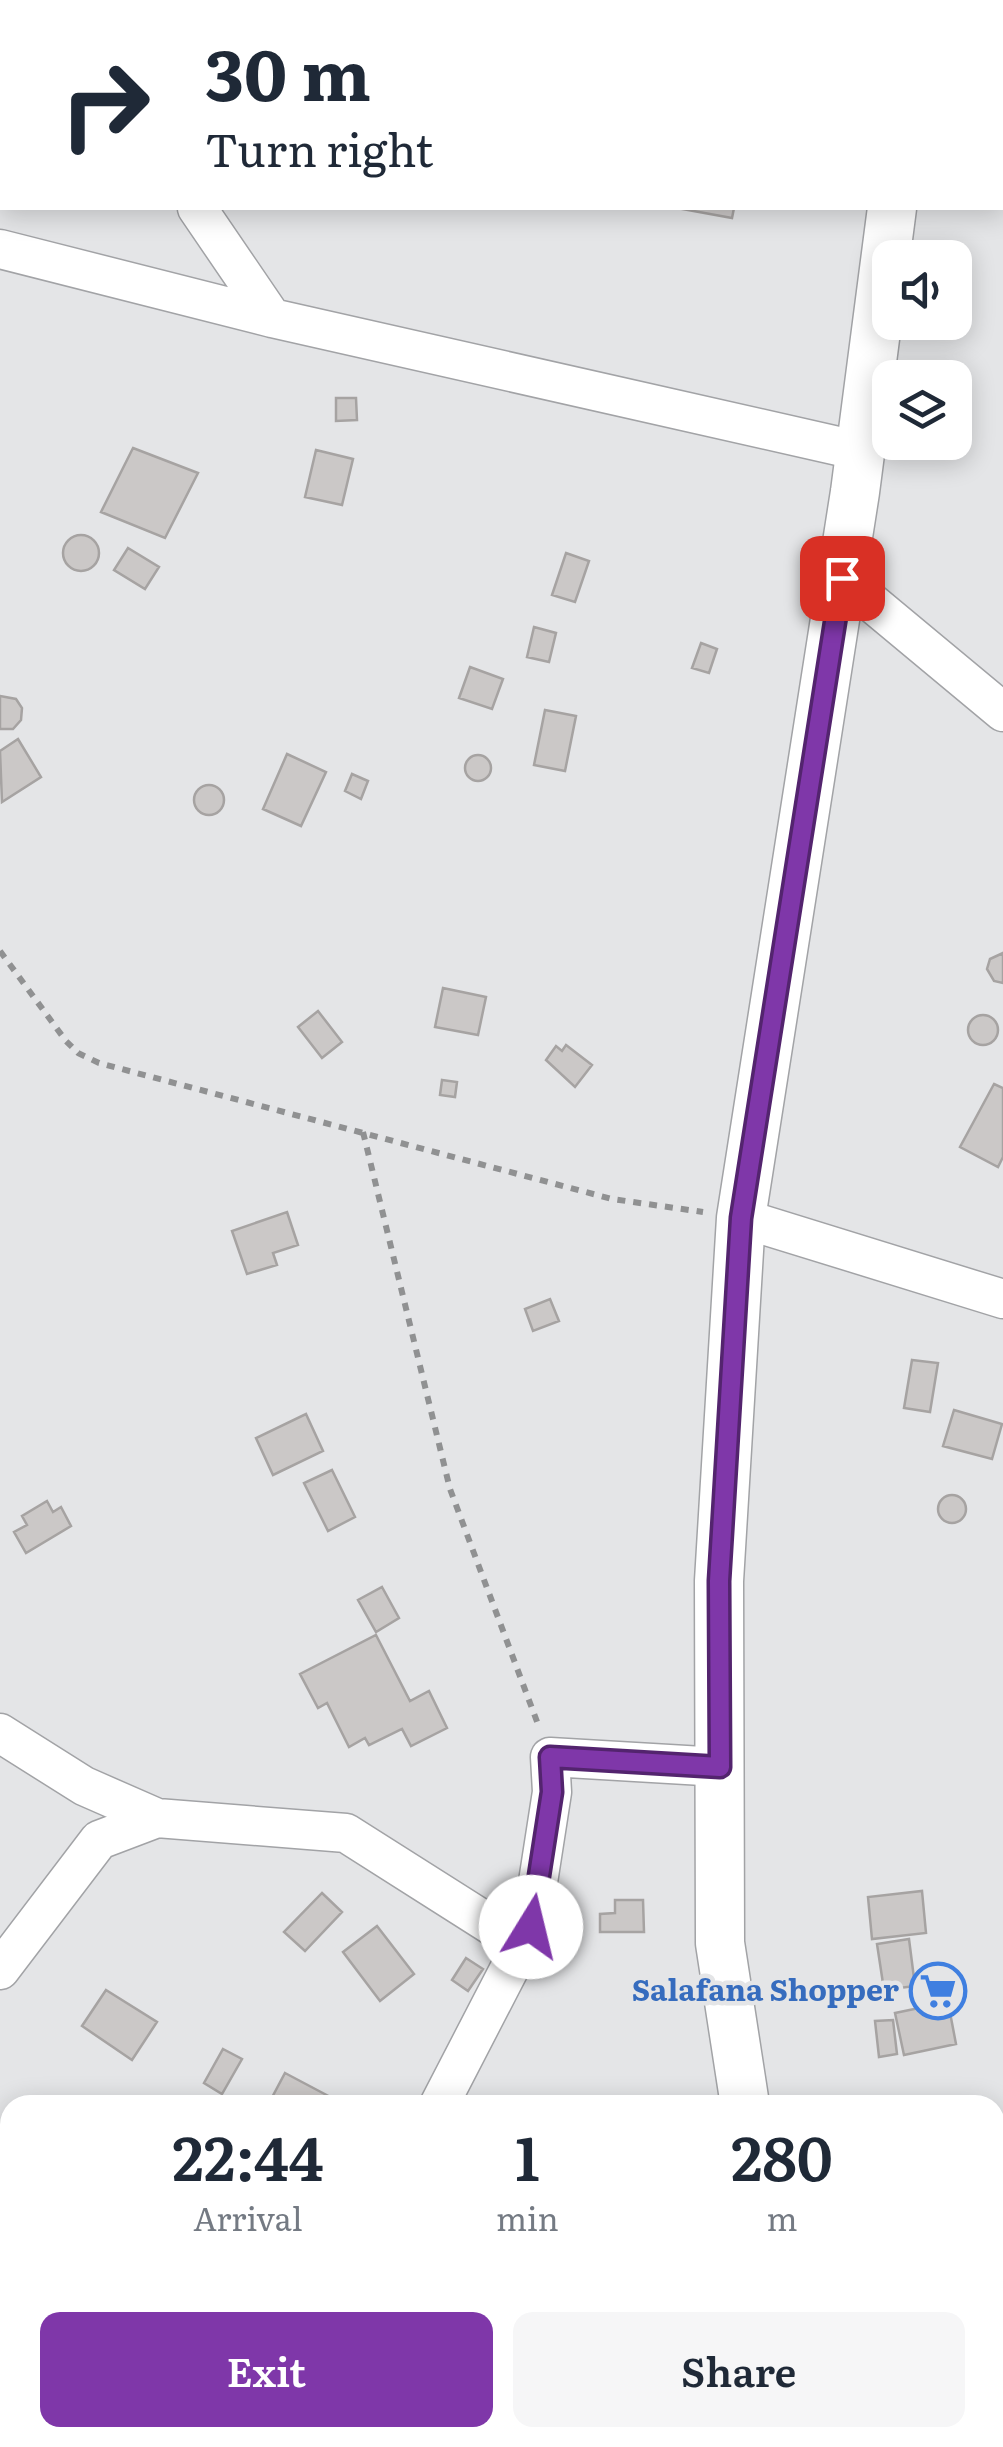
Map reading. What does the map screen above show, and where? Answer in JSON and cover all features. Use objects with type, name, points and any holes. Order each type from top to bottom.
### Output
[{"type":"main road","points":[[743,2095],[720,1943],[719,1581],[741,1218],[842,578],[892,210]]},
{"type":"street","points":[[199,210],[272,318]]},
{"type":"street","points":[[0,249],[272,318],[860,451]]},
{"type":"street","points":[[842,578],[1003,712]]},
{"type":"street","points":[[741,1218],[1003,1299]]},
{"type":"street","points":[[0,1733],[84,1786],[157,1818],[346,1832],[524,1946]]},
{"type":"street","points":[[444,2095],[524,1946],[552,1792],[550,1757],[720,1767]]},
{"type":"street","points":[[0,1970],[99,1840],[157,1818]]},
{"type":"path","points":[[0,952],[78,1053],[98,1062],[612,1199],[741,1218]]},
{"type":"path","points":[[362,1130],[450,1489],[550,1757]]},
{"type":"building","points":[[688,210],[734,210],[732,218]]},
{"type":"building","points":[[336,398],[356,398],[357,420],[336,421]]},
{"type":"building","points":[[133,448],[198,473],[165,538],[101,512]]},
{"type":"building","points":[[316,450],[353,459],[342,505],[305,497]]},
{"type":"building","points":[[81,535],[93,541],[99,553],[93,565],[81,571],[69,565],[63,553],[69,541]]},
{"type":"building","points":[[128,548],[159,567],[145,589],[114,570]]},
{"type":"building","points":[[566,553],[589,561],[575,602],[552,595]]},
{"type":"building","points":[[534,627],[556,633],[549,662],[527,657]]},
{"type":"building","points":[[701,643],[717,649],[709,673],[692,668]]},
{"type":"building","points":[[470,667],[503,679],[492,709],[459,698]]},
{"type":"building","points":[[0,696],[16,699],[22,708],[21,720],[13,729],[0,729]]},
{"type":"building","points":[[545,710],[576,716],[565,771],[534,765]]},
{"type":"building","points":[[18,739],[41,777],[2,802],[0,751]]},
{"type":"building","points":[[287,754],[326,772],[301,826],[263,809]]},
{"type":"building","points":[[478,755],[487,759],[491,768],[487,777],[478,781],[469,777],[465,768],[469,759]]},
{"type":"building","points":[[352,774],[368,781],[361,799],[345,791]]},
{"type":"building","points":[[209,785],[220,789],[224,800],[220,811],[209,815],[198,811],[194,800],[198,789]]},
{"type":"building","points":[[1003,953],[1003,983],[994,981],[987,969],[990,959]]},
{"type":"building","points":[[443,988],[486,997],[478,1035],[435,1027]]},
{"type":"building","points":[[318,1011],[342,1042],[322,1058],[298,1027]]},
{"type":"building","points":[[983,1015],[994,1019],[998,1030],[994,1041],[983,1045],[972,1041],[968,1030],[972,1019]]},
{"type":"building","points":[[566,1045],[592,1065],[575,1087],[546,1060],[556,1046],[562,1051]]},
{"type":"building","points":[[442,1080],[457,1082],[455,1097],[440,1095]]},
{"type":"building","points":[[994,1084],[1003,1088],[1003,1157],[998,1167],[960,1147]]},
{"type":"building","points":[[287,1212],[298,1245],[273,1253],[277,1265],[247,1274],[232,1231]]},
{"type":"building","points":[[550,1299],[559,1321],[533,1331],[525,1309]]},
{"type":"building","points":[[912,1360],[938,1363],[930,1412],[904,1408]]},
{"type":"building","points":[[954,1410],[1002,1424],[992,1459],[943,1446]]},
{"type":"building","points":[[306,1414],[323,1451],[273,1475],[256,1438]]},
{"type":"building","points":[[332,1470],[355,1517],[328,1531],[304,1483]]},
{"type":"building","points":[[952,1495],[962,1499],[966,1509],[962,1519],[952,1523],[942,1519],[938,1509],[942,1499]]},
{"type":"building","points":[[47,1501],[53,1512],[61,1507],[71,1526],[26,1553],[14,1532],[27,1525],[22,1516]]},
{"type":"building","points":[[382,1587],[399,1618],[376,1632],[358,1600]]},
{"type":"building","points":[[376,1635],[410,1701],[429,1691],[447,1728],[411,1746],[402,1729],[369,1745],[365,1738],[349,1747],[327,1703],[318,1708],[300,1674]]},
{"type":"building","points":[[922,1891],[926,1933],[872,1939],[868,1897]]},
{"type":"building","points":[[322,1893],[342,1912],[305,1951],[284,1932]]},
{"type":"building","points":[[615,1900],[643,1900],[644,1932],[600,1932],[600,1914],[615,1913]]},
{"type":"building","points":[[377,1926],[414,1974],[380,2001],[343,1952]]},
{"type":"building","points":[[909,1939],[915,1986],[884,1990],[877,1944]]},
{"type":"building","points":[[466,1958],[483,1969],[468,1991],[452,1980]]},
{"type":"building","points":[[106,1990],[157,2022],[132,2060],[82,2026]]},
{"type":"building","points":[[948,2002],[956,2044],[904,2055],[895,2013]]},
{"type":"building","points":[[893,2020],[897,2054],[879,2057],[875,2021]]},
{"type":"building","points":[[223,2049],[242,2059],[222,2094],[204,2083]]},
{"type":"building","points":[[285,2073],[326,2095],[273,2095]]},
{"type":"place","name":"Salafana Shopper","points":[[938,1991]]},
{"type":"route","points":[[531,1927],[552,1792],[550,1757],[720,1767],[719,1581],[741,1218],[842,578]]}]
